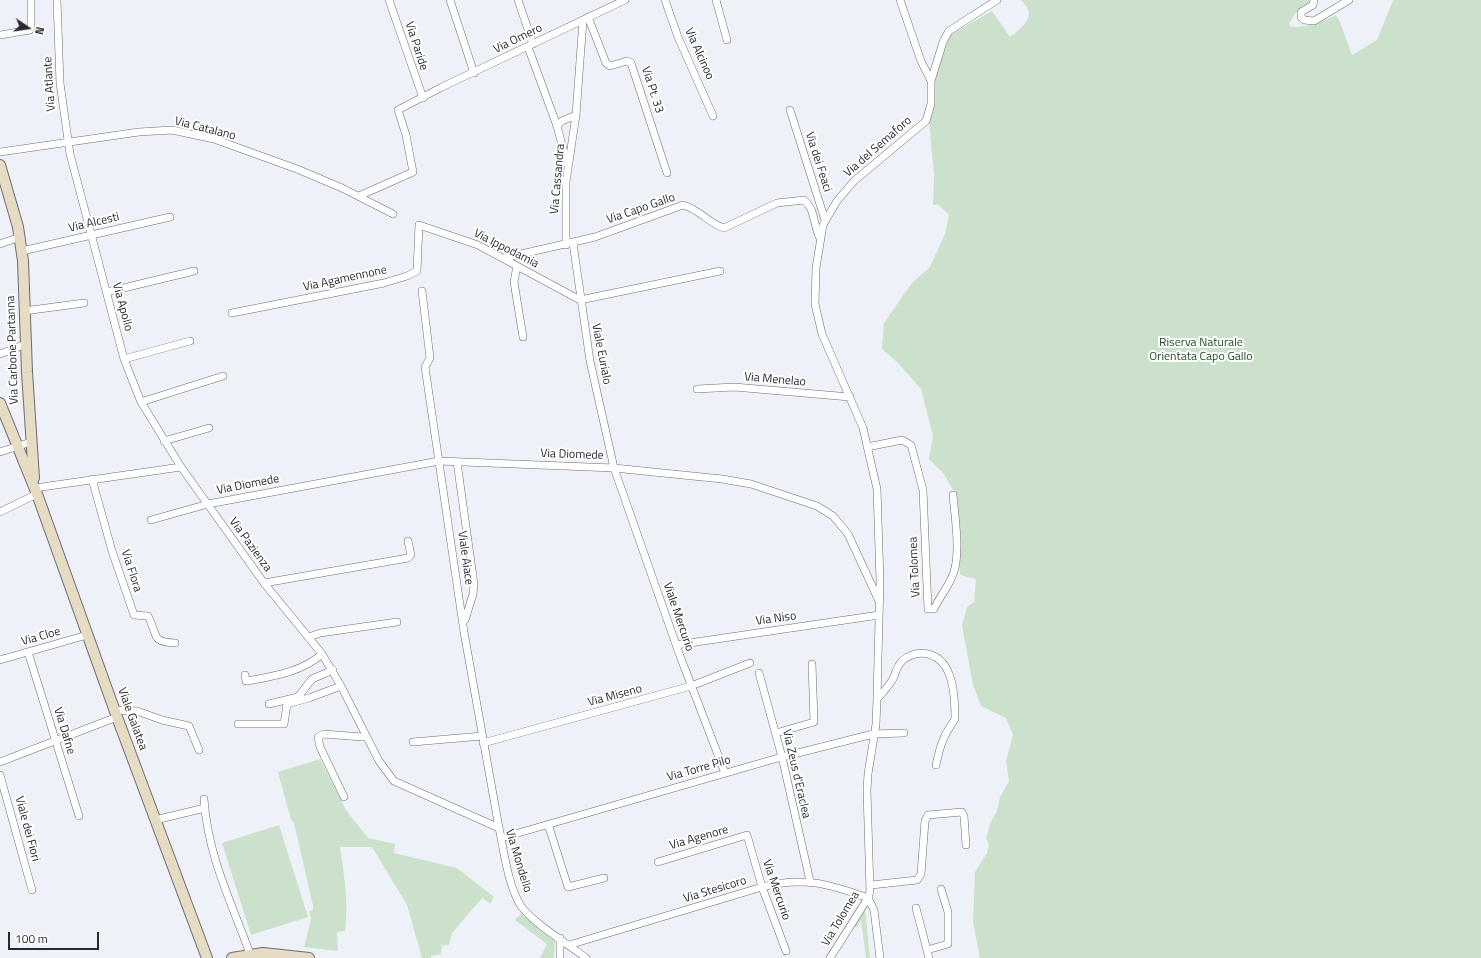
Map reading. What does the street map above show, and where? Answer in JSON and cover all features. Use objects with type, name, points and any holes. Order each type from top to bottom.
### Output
[{"type":"main road","name":"Via Carbone Partanna","points":[[0,165],[2,180],[20,237],[22,251],[31,442],[36,491]]},
{"type":"main road","points":[[0,403],[16,446],[36,491]]},
{"type":"main road","name":"Viale Galatea","points":[[36,491],[87,635],[207,958]]},
{"type":"main road","points":[[232,958],[263,953],[309,958]]},
{"type":"street","points":[[0,35],[30,30],[31,0]]},
{"type":"street","name":"Via Atlante","points":[[57,0],[60,83],[68,143]]},
{"type":"street","name":"Via Paride","points":[[388,0],[422,98]]},
{"type":"street","points":[[450,0],[474,73]]},
{"type":"street","name":"Via Cassandra","points":[[518,0],[557,126]]},
{"type":"street","name":"Via Omero","points":[[359,196],[413,172],[406,135],[398,110],[625,0]]},
{"type":"street","name":"Via Alcinoo","points":[[665,0],[678,37],[713,116]]},
{"type":"street","points":[[716,0],[727,40]]},
{"type":"street","points":[[900,0],[921,61],[931,81]]},
{"type":"street","name":"Via del Semaforo","points":[[820,238],[825,220],[837,201],[854,181],[926,121],[931,104],[931,81],[943,42],[949,31],[997,0]]},
{"type":"street","points":[[1314,0],[1313,5],[1302,12],[1301,16],[1304,20],[1316,20],[1349,0]]},
{"type":"street","points":[[566,182],[567,161],[557,126],[562,121],[576,115],[586,19]]},
{"type":"street","name":"Via Pt. 33","points":[[586,19],[606,64],[610,66],[627,60],[632,63],[667,173]]},
{"type":"street","name":"Via dei Feaci","points":[[790,110],[825,220]]},
{"type":"street","name":"Via Cassandra","points":[[569,244],[566,182],[576,115]]},
{"type":"street","name":"Via Catalano","points":[[0,152],[139,132],[172,130],[214,139],[297,169],[359,196],[393,214]]},
{"type":"street","name":"Via Apollo","points":[[68,143],[124,359],[141,402],[181,467]]},
{"type":"street","name":"Via Capo Gallo","points":[[504,258],[595,237],[683,205],[693,208],[718,226],[724,228],[777,203],[804,200],[811,206],[817,232],[820,238]]},
{"type":"street","name":"Via Alcesti","points":[[22,251],[170,217]]},
{"type":"street","name":"Via Ippodamia","points":[[419,225],[478,245],[580,300]]},
{"type":"street","name":"Via Agamennone","points":[[232,313],[348,290],[407,276],[417,271],[419,225]]},
{"type":"street","points":[[0,244],[20,237]]},
{"type":"street","name":"Via Tolomea","points":[[820,238],[816,268],[815,304],[822,334],[863,428],[877,489],[879,602],[877,699],[868,782],[871,885],[868,898],[830,958]]},
{"type":"street","name":"Viale Eurialo","points":[[569,244],[590,362],[614,468]]},
{"type":"street","points":[[517,266],[514,282],[523,337]]},
{"type":"street","points":[[107,292],[194,271]]},
{"type":"street","points":[[580,300],[720,271]]},
{"type":"street","name":"Viale Aiace","points":[[422,291],[430,358],[425,367],[464,632],[499,828]]},
{"type":"street","points":[[24,311],[84,303]]},
{"type":"street","points":[[124,359],[190,340]]},
{"type":"street","points":[[0,354],[26,344]]},
{"type":"street","points":[[141,402],[223,376]]},
{"type":"street","name":"Via Menelao","points":[[697,389],[734,387],[850,397]]},
{"type":"street","points":[[164,441],[209,428]]},
{"type":"street","name":"Via Tolomea","points":[[867,447],[902,440],[911,445],[923,490],[928,609],[934,609],[941,593],[951,579],[956,564],[953,496]]},
{"type":"street","points":[[0,452],[31,442]]},
{"type":"street","name":"Via Diomede","points":[[151,520],[208,504],[439,461],[614,468],[692,474],[751,484],[821,508],[833,516],[848,534],[879,602]]},
{"type":"street","points":[[457,462],[474,584],[473,594],[465,614],[464,632]]},
{"type":"street","points":[[0,512],[36,491],[92,479],[181,467]]},
{"type":"street","name":"Via Pazienza","points":[[181,467],[264,583],[309,637],[333,670],[379,761]]},
{"type":"street","name":"Viale Mercurio","points":[[614,468],[676,645],[725,773]]},
{"type":"street","name":"Via Flora","points":[[92,479],[112,551],[134,615],[148,616],[153,625],[156,638],[160,641],[175,643]]},
{"type":"street","points":[[264,583],[408,558],[411,555],[408,541]]},
{"type":"street","name":"Via Niso","points":[[676,645],[879,615]]},
{"type":"street","points":[[309,637],[320,633],[397,622]]},
{"type":"street","name":"Via Cloe","points":[[0,660],[87,635]]},
{"type":"street","name":"Via Dafne","points":[[28,652],[79,816]]},
{"type":"street","points":[[877,699],[887,688],[902,661],[911,655],[919,652],[936,656],[948,669],[952,681],[955,719],[946,732],[940,746],[936,764]]},
{"type":"street","points":[[245,675],[246,681],[248,681],[288,672],[308,665],[322,654]]},
{"type":"street","name":"Via Miseno","points":[[414,742],[483,739],[691,686],[750,663]]},
{"type":"street","points":[[776,733],[814,722],[812,664]]},
{"type":"street","points":[[269,704],[298,697],[312,679],[333,670]]},
{"type":"street","name":"Via Zeus d'Eraclea","points":[[759,673],[782,757],[810,881]]},
{"type":"street","points":[[238,724],[284,724],[287,704],[309,698],[341,686]]},
{"type":"street","points":[[0,762],[116,713],[137,711],[162,720],[189,726],[199,750]]},
{"type":"street","name":"Via Torre Pilo","points":[[501,838],[782,757],[873,734],[904,733]]},
{"type":"street","points":[[344,797],[320,747],[318,737],[324,734],[362,737],[366,735]]},
{"type":"street","name":"Via Mondello","points":[[379,761],[394,781],[499,828],[511,881],[521,906],[533,918],[586,958]]},
{"type":"street","name":"Viale dei Fiori","points":[[0,775],[32,890]]},
{"type":"street","points":[[204,799],[211,848],[221,882],[250,954]]},
{"type":"street","points":[[155,820],[205,808]]},
{"type":"street","points":[[871,885],[917,880],[921,874],[925,821],[928,815],[962,812],[964,816],[966,845]]},
{"type":"street","points":[[548,824],[568,887],[604,878]]},
{"type":"street","name":"Via Agenore","points":[[658,862],[747,835]]},
{"type":"street","name":"Via Mercurio","points":[[747,835],[762,887],[786,951]]},
{"type":"street","name":"Via Stesicoro","points":[[569,945],[762,887],[788,881],[810,881],[835,886],[868,898]]},
{"type":"street","points":[[928,950],[948,944],[948,912],[941,889]]},
{"type":"street","points":[[868,898],[874,910],[880,958]]},
{"type":"street","points":[[916,908],[929,958]]},
{"type":"street","points":[[560,938],[560,958]]},
{"type":"green space","name":"Riserva Naturale Orientata Capo Gallo","points":[[1021,0],[1309,0],[1310,3],[1306,4],[1297,11],[1289,24],[1291,27],[1308,25],[1336,15],[1352,55],[1377,40],[1393,0],[1481,0],[1481,958],[980,958],[973,922],[975,872],[987,853],[989,845],[986,838],[990,824],[997,811],[1000,797],[1009,781],[1006,761],[1013,735],[1006,718],[981,706],[973,685],[962,626],[967,607],[974,602],[976,579],[960,575],[958,499],[944,474],[929,459],[933,436],[921,389],[897,362],[882,349],[884,323],[911,284],[930,267],[945,234],[949,215],[939,205],[933,205],[934,174],[929,120],[935,102],[934,78],[950,35],[992,11],[1010,37],[1024,25],[1029,16],[1026,6]]},
{"type":"green space","points":[[320,759],[346,810],[368,838],[395,844],[394,853],[457,868],[494,897],[490,904],[482,898],[452,933],[449,945],[442,945],[441,954],[431,956],[431,958],[422,958],[407,905],[372,847],[340,847],[346,889],[346,920],[345,931],[337,932],[338,951],[304,947],[311,919],[309,911],[313,910],[313,906],[294,823],[291,820],[278,772]]},
{"type":"green space","points":[[279,825],[308,917],[251,935],[222,843]]},
{"type":"green space","points":[[865,909],[870,958],[866,958],[861,920],[856,928],[854,926]]},
{"type":"green space","points":[[521,914],[555,940],[554,958],[540,958],[547,944],[515,920]]}]
